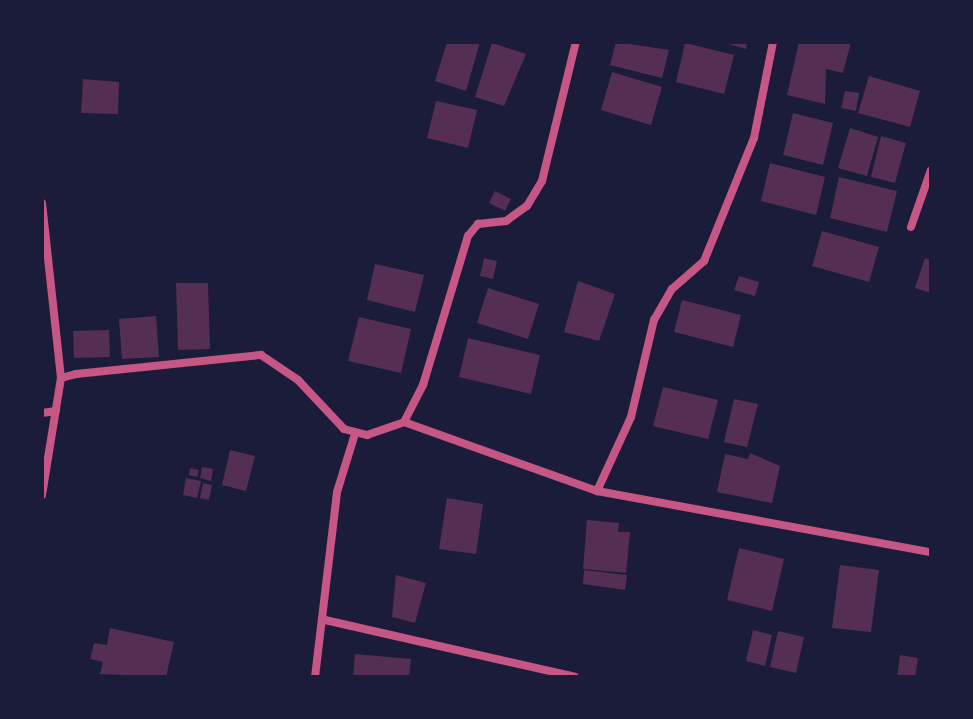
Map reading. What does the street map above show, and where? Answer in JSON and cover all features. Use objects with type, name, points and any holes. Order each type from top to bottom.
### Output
[{"type":"street","points":[[404,422],[423,385],[468,236],[478,224],[506,221],[527,206],[542,181],[576,42]]},
{"type":"street","points":[[597,491],[631,417],[654,320],[672,289],[704,261],[754,138],[773,42]]},
{"type":"street","points":[[911,227],[931,170]]},
{"type":"street","points":[[42,203],[61,378],[42,495]]},
{"type":"street","points":[[61,378],[261,355],[355,434]]},
{"type":"street","points":[[42,413],[56,411]]},
{"type":"street","points":[[355,434],[404,422],[597,491],[931,552]]},
{"type":"street","points":[[315,677],[325,620],[337,492],[355,434]]},
{"type":"street","points":[[325,620],[575,677]]},
{"type":"building","points":[[447,42],[480,42],[466,91],[435,81]]},
{"type":"building","points":[[616,42],[669,50],[662,78],[610,65]]},
{"type":"building","points":[[721,42],[747,42],[746,49]]},
{"type":"building","points":[[799,42],[851,42],[843,73],[826,69],[825,104],[787,95]]},
{"type":"building","points":[[492,43],[526,54],[504,106],[475,97]]},
{"type":"building","points":[[685,43],[734,55],[724,94],[676,82]]},
{"type":"building","points":[[612,72],[662,87],[651,125],[601,110]]},
{"type":"building","points":[[869,76],[920,91],[910,127],[858,113]]},
{"type":"building","points":[[83,79],[119,82],[118,114],[81,113]]},
{"type":"building","points":[[845,91],[859,93],[856,111],[841,108]]},
{"type":"building","points":[[436,101],[477,110],[468,148],[427,138]]},
{"type":"building","points":[[793,113],[833,123],[823,165],[783,155]]},
{"type":"building","points":[[850,128],[878,137],[867,176],[838,168]]},
{"type":"building","points":[[881,136],[906,143],[895,183],[871,177]]},
{"type":"building","points":[[770,163],[825,177],[816,215],[761,201]]},
{"type":"building","points":[[839,177],[897,191],[887,232],[830,218]]},
{"type":"building","points":[[495,191],[511,199],[505,211],[489,203]]},
{"type":"building","points":[[822,231],[879,247],[869,282],[812,266]]},
{"type":"building","points":[[484,258],[497,261],[493,279],[480,276]]},
{"type":"building","points":[[925,258],[931,260],[931,293],[915,288]]},
{"type":"building","points":[[375,264],[424,275],[415,312],[367,300]]},
{"type":"building","points":[[739,276],[759,282],[755,296],[734,290]]},
{"type":"building","points":[[578,281],[615,294],[599,341],[564,332]]},
{"type":"building","points":[[176,283],[208,283],[210,349],[178,350]]},
{"type":"building","points":[[488,288],[539,304],[528,339],[477,323]]},
{"type":"building","points":[[682,300],[741,315],[733,347],[674,332]]},
{"type":"building","points":[[156,316],[159,357],[122,359],[119,319]]},
{"type":"building","points":[[359,317],[411,329],[401,373],[348,361]]},
{"type":"building","points":[[109,330],[110,357],[74,358],[73,331]]},
{"type":"building","points":[[468,338],[540,355],[531,394],[459,377]]},
{"type":"building","points":[[663,387],[718,400],[708,439],[653,426]]},
{"type":"building","points":[[734,399],[758,404],[747,447],[724,442]]},
{"type":"building","points":[[230,450],[255,456],[246,491],[222,485]]},
{"type":"building","points":[[750,453],[780,466],[772,503],[717,492],[725,454],[748,459]]},
{"type":"building","points":[[202,467],[213,469],[211,481],[200,478]]},
{"type":"building","points":[[190,468],[199,470],[197,477],[189,475]]},
{"type":"building","points":[[186,478],[201,481],[197,498],[183,495]]},
{"type":"building","points":[[203,483],[212,485],[209,500],[200,498]]},
{"type":"building","points":[[447,498],[483,504],[476,554],[439,549]]},
{"type":"building","points":[[587,520],[619,523],[618,532],[630,532],[626,573],[583,569]]},
{"type":"building","points":[[739,548],[784,559],[772,611],[727,600]]},
{"type":"building","points":[[840,565],[879,570],[871,632],[832,628]]},
{"type":"building","points":[[584,570],[627,575],[625,590],[583,584]]},
{"type":"building","points":[[396,575],[426,583],[415,623],[392,617]]},
{"type":"building","points":[[110,628],[174,642],[166,677],[100,674],[103,662],[90,659],[94,643],[107,645]]},
{"type":"building","points":[[753,630],[772,635],[765,666],[746,661]]},
{"type":"building","points":[[778,631],[804,637],[796,673],[770,667]]},
{"type":"building","points":[[355,654],[411,659],[409,677],[353,677]]},
{"type":"building","points":[[900,655],[918,658],[915,677],[897,677]]}]
